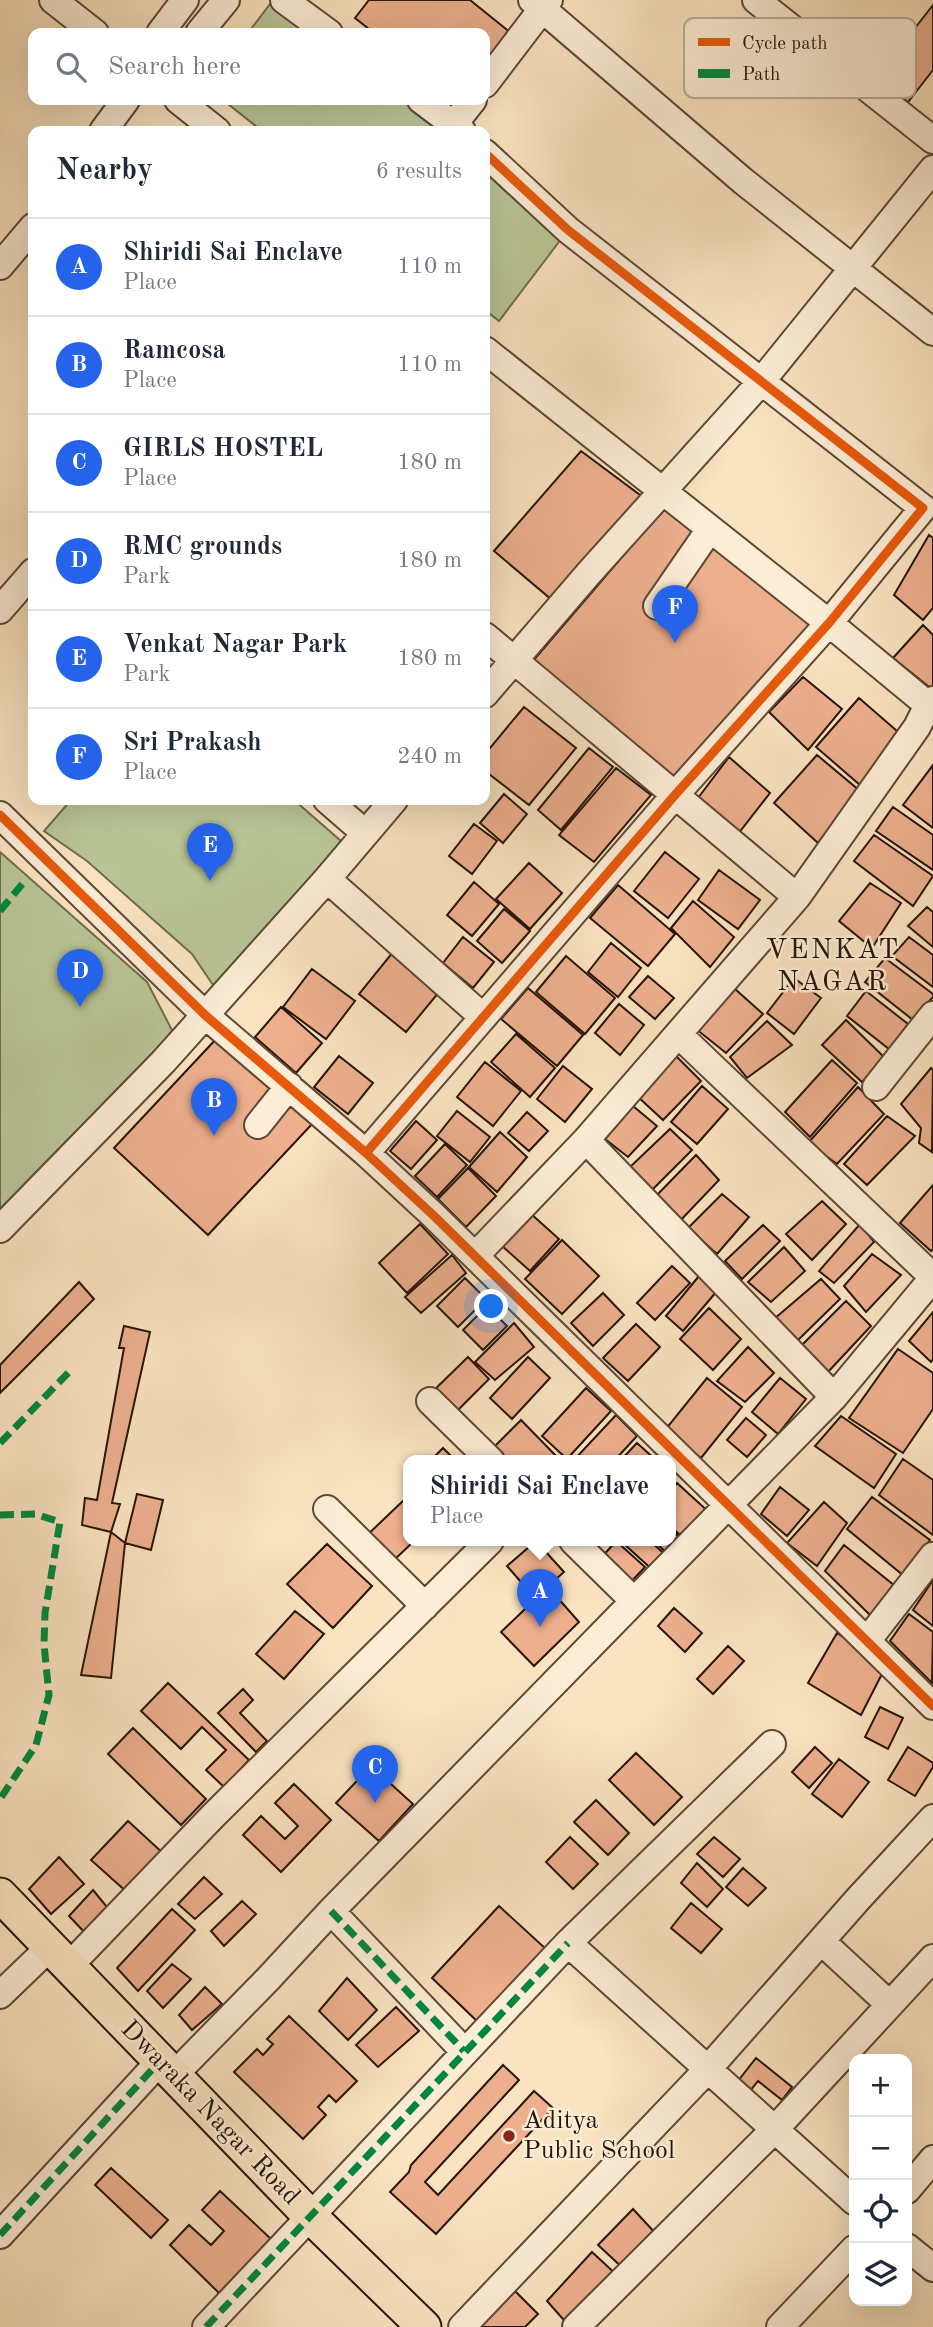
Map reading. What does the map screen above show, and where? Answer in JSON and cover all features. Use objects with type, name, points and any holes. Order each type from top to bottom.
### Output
[{"type":"main road","name":"Dwaraka Nagar Road","points":[[0,1895],[310,2216],[424,2327]]},
{"type":"street","points":[[54,0],[89,28]]},
{"type":"street","points":[[164,28],[186,0]]},
{"type":"street","points":[[203,28],[226,0]]},
{"type":"street","points":[[284,0],[323,28]]},
{"type":"street","points":[[756,0],[779,18]]},
{"type":"street","points":[[490,77],[541,3],[743,181],[933,332]]},
{"type":"street","points":[[880,98],[933,140]]},
{"type":"street","points":[[107,126],[122,105]]},
{"type":"street","points":[[184,105],[210,126]]},
{"type":"street","points":[[428,105],[455,126]]},
{"type":"street","points":[[459,126],[470,105]]},
{"type":"street","points":[[366,1153],[675,795],[829,623],[928,502],[760,383],[568,230],[490,158]]},
{"type":"street","points":[[490,688],[760,383],[933,169]]},
{"type":"street","points":[[0,266],[28,233]]},
{"type":"street","points":[[475,1256],[586,1140],[797,897],[929,712],[829,623],[490,356]]},
{"type":"street","points":[[657,606],[710,529]]},
{"type":"street","points":[[0,610],[28,578]]},
{"type":"street","points":[[490,641],[797,897]]},
{"type":"street","points":[[333,805],[365,833]]},
{"type":"street","points":[[0,1229],[205,1015],[390,805]]},
{"type":"street","points":[[0,815],[205,1015],[366,1153],[475,1256],[933,1706]]},
{"type":"street","points":[[327,879],[483,1017]]},
{"type":"street","points":[[876,1087],[933,1015]]},
{"type":"street","points":[[0,2235],[167,2068],[268,1979],[331,1911],[834,1397],[933,1278],[678,1034]]},
{"type":"street","points":[[258,1125],[289,1086]]},
{"type":"street","points":[[586,1140],[834,1397]]},
{"type":"street","points":[[430,1401],[485,1455]]},
{"type":"street","points":[[327,1509],[425,1606]]},
{"type":"street","points":[[0,1995],[60,1956],[213,1816],[485,1546]]},
{"type":"street","points":[[578,1546],[634,1601]]},
{"type":"street","points":[[867,1640],[933,1556]]},
{"type":"street","points":[[206,2327],[568,1943],[772,1744]]},
{"type":"street","points":[[462,2327],[708,2070],[933,1818]]},
{"type":"street","points":[[331,1911],[464,2051]]},
{"type":"street","points":[[821,1941],[888,2004]]},
{"type":"street","points":[[568,1943],[776,2128],[849,2197]]},
{"type":"street","points":[[576,2327],[776,2128],[933,1958]]},
{"type":"street","points":[[912,2184],[933,2159]]},
{"type":"street","points":[[912,2251],[933,2268]]},
{"type":"street","points":[[780,2327],[849,2254]]},
{"type":"green space","points":[[273,0],[313,28],[252,28]]},
{"type":"green space","points":[[229,105],[410,105],[437,126],[256,126]]},
{"type":"green space","points":[[490,168],[568,230],[499,321],[490,314]]},
{"type":"green space","points":[[67,805],[300,805],[341,841],[294,901],[215,988],[192,954],[87,861],[44,831]]},
{"type":"green space","points":[[0,852],[147,982],[173,1032],[0,1210]]},
{"type":"building","points":[[369,0],[470,0],[516,37],[490,69],[490,28],[368,28],[355,18]]},
{"type":"building","points":[[933,5],[933,70],[916,92],[916,27]]},
{"type":"building","points":[[581,451],[644,498],[552,600],[494,551]]},
{"type":"building","points":[[663,509],[819,624],[673,784],[532,662]]},
{"type":"building","points":[[929,535],[933,538],[933,608],[923,620],[894,595]]},
{"type":"building","points":[[923,625],[933,635],[933,690],[893,658]]},
{"type":"building","points":[[803,677],[842,709],[808,750],[769,712]]},
{"type":"building","points":[[859,698],[904,737],[860,785],[816,747]]},
{"type":"building","points":[[524,707],[576,748],[529,805],[490,775],[490,748]]},
{"type":"building","points":[[589,748],[613,767],[561,830],[538,810]]},
{"type":"building","points":[[817,755],[860,791],[818,843],[774,803]]},
{"type":"building","points":[[729,757],[770,793],[738,834],[698,798]]},
{"type":"building","points":[[933,765],[933,828],[903,805]]},
{"type":"building","points":[[616,768],[651,795],[594,862],[559,835]]},
{"type":"building","points":[[504,794],[527,814],[503,843],[480,823]]},
{"type":"building","points":[[893,807],[933,835],[933,870],[876,831]]},
{"type":"building","points":[[474,824],[497,841],[472,874],[449,856]]},
{"type":"building","points":[[874,835],[933,876],[913,906],[854,861]]},
{"type":"building","points":[[665,852],[699,879],[668,918],[634,891]]},
{"type":"building","points":[[529,863],[562,893],[530,929],[496,899]]},
{"type":"building","points":[[719,870],[760,900],[738,929],[698,900]]},
{"type":"building","points":[[474,882],[499,904],[472,936],[447,915]]},
{"type":"building","points":[[870,883],[901,903],[872,948],[839,921]]},
{"type":"building","points":[[618,885],[675,934],[648,966],[590,918]]},
{"type":"building","points":[[693,901],[734,937],[710,967],[671,928]]},
{"type":"building","points":[[927,907],[933,912],[933,947],[908,926]]},
{"type":"building","points":[[504,909],[530,931],[502,963],[477,941]]},
{"type":"building","points":[[463,937],[494,962],[473,988],[443,963]]},
{"type":"building","points":[[909,937],[933,955],[933,987],[892,956]]},
{"type":"building","points":[[611,943],[641,968],[618,997],[588,972]]},
{"type":"building","points":[[393,952],[440,991],[406,1032],[359,994]]},
{"type":"building","points":[[566,956],[615,998],[585,1034],[536,992]]},
{"type":"building","points":[[885,958],[933,994],[913,1020],[865,982]]},
{"type":"building","points":[[312,969],[355,1001],[326,1039],[283,1007]]},
{"type":"building","points":[[648,976],[674,998],[655,1019],[629,997]]},
{"type":"building","points":[[794,978],[821,998],[794,1034],[767,1013]]},
{"type":"building","points":[[528,988],[583,1035],[557,1066],[501,1019]]},
{"type":"building","points":[[735,989],[763,1014],[726,1053],[696,1029]]},
{"type":"building","points":[[866,991],[908,1024],[889,1049],[847,1016]]},
{"type":"building","points":[[619,1004],[644,1025],[620,1055],[595,1033]]},
{"type":"building","points":[[281,1007],[322,1043],[296,1073],[255,1037]]},
{"type":"building","points":[[846,1020],[885,1058],[862,1082],[822,1045]]},
{"type":"building","points":[[767,1021],[792,1045],[747,1078],[730,1057]]},
{"type":"building","points":[[516,1034],[555,1068],[530,1097],[491,1062]]},
{"type":"building","points":[[217,1038],[313,1123],[208,1235],[114,1148]]},
{"type":"building","points":[[675,1055],[701,1081],[663,1120],[637,1096]]},
{"type":"building","points":[[339,1056],[373,1083],[348,1114],[314,1087]]},
{"type":"building","points":[[832,1060],[857,1083],[810,1137],[785,1112]]},
{"type":"building","points":[[485,1062],[521,1091],[493,1126],[457,1097]]},
{"type":"building","points":[[563,1066],[592,1089],[565,1122],[537,1099]]},
{"type":"building","points":[[931,1068],[932,1152],[919,1143],[921,1128],[901,1104]]},
{"type":"building","points":[[702,1086],[728,1109],[697,1144],[671,1122]]},
{"type":"building","points":[[858,1087],[884,1114],[837,1164],[808,1143]]},
{"type":"building","points":[[633,1106],[657,1126],[628,1157],[605,1139]]},
{"type":"building","points":[[457,1111],[490,1137],[470,1162],[437,1136]]},
{"type":"building","points":[[527,1112],[548,1131],[529,1151],[508,1133]]},
{"type":"building","points":[[887,1116],[915,1136],[867,1185],[844,1164]]},
{"type":"building","points":[[416,1121],[437,1140],[411,1169],[390,1151]]},
{"type":"building","points":[[670,1129],[692,1150],[651,1191],[629,1168]]},
{"type":"building","points":[[500,1132],[527,1157],[497,1192],[469,1167]]},
{"type":"building","points":[[445,1144],[467,1165],[437,1197],[415,1176]]},
{"type":"building","points":[[696,1155],[719,1180],[678,1223],[654,1198]]},
{"type":"building","points":[[468,1168],[496,1196],[466,1227],[438,1199]]},
{"type":"building","points":[[933,1185],[933,1249],[931,1251],[900,1223]]},
{"type":"building","points":[[722,1194],[749,1217],[717,1254],[688,1228]]},
{"type":"building","points":[[822,1201],[846,1224],[812,1260],[786,1234]]},
{"type":"building","points":[[530,1213],[559,1239],[530,1271],[501,1245]]},
{"type":"building","points":[[420,1224],[448,1254],[407,1293],[379,1263]]},
{"type":"building","points":[[860,1224],[874,1242],[834,1283],[819,1271]]},
{"type":"building","points":[[763,1225],[780,1241],[742,1279],[725,1261]]},
{"type":"building","points":[[562,1240],[599,1276],[562,1314],[525,1279]]},
{"type":"building","points":[[784,1247],[805,1271],[771,1302],[748,1282]]},
{"type":"building","points":[[872,1254],[901,1275],[866,1312],[844,1286]]},
{"type":"building","points":[[452,1255],[466,1273],[421,1313],[405,1297]]},
{"type":"building","points":[[672,1266],[690,1283],[655,1320],[637,1303]]},
{"type":"building","points":[[699,1276],[717,1291],[683,1331],[666,1316]]},
{"type":"building","points":[[465,1278],[486,1299],[458,1327],[437,1306]]},
{"type":"building","points":[[821,1279],[840,1299],[796,1342],[774,1319]]},
{"type":"building","points":[[79,1282],[94,1299],[0,1393],[0,1365]]},
{"type":"building","points":[[603,1293],[624,1315],[593,1346],[571,1323]]},
{"type":"building","points":[[846,1301],[871,1326],[827,1373],[799,1348]]},
{"type":"building","points":[[487,1306],[507,1326],[483,1350],[463,1330]]},
{"type":"building","points":[[709,1308],[741,1339],[713,1370],[680,1339]]},
{"type":"building","points":[[933,1312],[933,1359],[931,1362],[909,1341]]},
{"type":"building","points":[[514,1323],[534,1347],[495,1380],[475,1362]]},
{"type":"building","points":[[636,1324],[660,1347],[628,1381],[603,1358]]},
{"type":"building","points":[[124,1326],[150,1332],[112,1503],[120,1504],[111,1532],[82,1525],[85,1498],[97,1500],[124,1348],[119,1348]]},
{"type":"building","points":[[748,1347],[774,1373],[745,1402],[717,1381]]},
{"type":"building","points":[[898,1349],[933,1373],[933,1409],[903,1453],[849,1418]]},
{"type":"building","points":[[468,1357],[489,1379],[452,1416],[430,1394]]},
{"type":"building","points":[[528,1357],[550,1378],[512,1419],[490,1398]]},
{"type":"building","points":[[707,1378],[742,1407],[701,1458],[665,1430]]},
{"type":"building","points":[[780,1378],[806,1399],[778,1434],[752,1412]]},
{"type":"building","points":[[586,1388],[611,1411],[571,1455],[563,1455],[542,1436]]},
{"type":"building","points":[[616,1415],[637,1436],[620,1455],[579,1455]]},
{"type":"building","points":[[841,1416],[896,1454],[874,1488],[815,1446]]},
{"type":"building","points":[[746,1418],[766,1435],[747,1457],[727,1440]]},
{"type":"building","points":[[521,1420],[555,1455],[502,1455],[494,1447]]},
{"type":"building","points":[[637,1443],[650,1455],[626,1455]]},
{"type":"building","points":[[443,1448],[450,1455],[436,1455]]},
{"type":"building","points":[[903,1459],[933,1480],[933,1535],[879,1495]]},
{"type":"building","points":[[676,1484],[711,1514],[687,1541],[676,1531]]},
{"type":"building","points":[[780,1487],[809,1510],[787,1536],[761,1514]]},
{"type":"building","points":[[137,1494],[163,1500],[151,1550],[125,1543]]},
{"type":"building","points":[[872,1497],[930,1540],[904,1576],[847,1529]]},
{"type":"building","points":[[403,1501],[403,1546],[409,1546],[389,1565],[362,1540]]},
{"type":"building","points":[[824,1502],[847,1523],[817,1566],[787,1543]]},
{"type":"building","points":[[111,1532],[125,1543],[111,1678],[81,1675]]},
{"type":"building","points":[[676,1534],[684,1541],[671,1557],[659,1546],[676,1546]]},
{"type":"building","points":[[327,1544],[372,1586],[333,1628],[287,1584]]},
{"type":"building","points":[[844,1545],[895,1586],[871,1616],[825,1571]]},
{"type":"building","points":[[530,1546],[541,1546],[564,1572],[535,1598],[507,1566]]},
{"type":"building","points":[[612,1546],[622,1546],[645,1567],[629,1584],[602,1557]]},
{"type":"building","points":[[626,1546],[656,1546],[669,1558],[656,1573]]},
{"type":"building","points":[[933,1580],[933,1626],[913,1610]]},
{"type":"building","points":[[548,1587],[579,1622],[534,1666],[501,1632]]},
{"type":"building","points":[[674,1608],[702,1633],[685,1652],[658,1626]]},
{"type":"building","points":[[295,1611],[324,1634],[284,1679],[256,1654]]},
{"type":"building","points":[[909,1614],[933,1632],[932,1683],[890,1641]]},
{"type":"building","points":[[837,1633],[886,1666],[861,1715],[808,1683]]},
{"type":"building","points":[[728,1646],[744,1661],[713,1694],[697,1679]]},
{"type":"building","points":[[168,1683],[249,1760],[224,1787],[206,1770],[226,1750],[202,1727],[181,1749],[141,1711]]},
{"type":"building","points":[[243,1689],[253,1700],[240,1713],[267,1741],[256,1752],[218,1713]]},
{"type":"building","points":[[880,1707],[903,1718],[888,1749],[865,1737]]},
{"type":"building","points":[[133,1728],[206,1799],[181,1825],[108,1754]]},
{"type":"building","points":[[815,1747],[832,1763],[809,1788],[792,1772]]},
{"type":"building","points":[[908,1747],[933,1763],[915,1796],[888,1780]]},
{"type":"building","points":[[636,1753],[682,1797],[654,1825],[609,1780]]},
{"type":"building","points":[[839,1759],[869,1782],[842,1817],[812,1794]]},
{"type":"building","points":[[371,1766],[413,1804],[379,1841],[336,1803]]},
{"type":"building","points":[[294,1784],[331,1820],[281,1872],[243,1835],[261,1816],[285,1839],[298,1826],[275,1803]]},
{"type":"building","points":[[596,1800],[629,1833],[608,1855],[574,1822]]},
{"type":"building","points":[[128,1821],[165,1855],[128,1893],[91,1860]]},
{"type":"building","points":[[570,1837],[598,1864],[573,1889],[546,1862]]},
{"type":"building","points":[[714,1837],[740,1859],[723,1877],[697,1854]]},
{"type":"building","points":[[59,1857],[84,1884],[51,1914],[29,1889]]},
{"type":"building","points":[[697,1863],[723,1889],[707,1907],[681,1883]]},
{"type":"building","points":[[743,1868],[766,1888],[748,1906],[726,1887]]},
{"type":"building","points":[[204,1877],[222,1894],[195,1919],[178,1904]]},
{"type":"building","points":[[93,1890],[111,1912],[88,1936],[69,1916]]},
{"type":"building","points":[[242,1901],[256,1914],[224,1946],[211,1931]]},
{"type":"building","points":[[691,1903],[722,1929],[701,1953],[671,1928]]},
{"type":"building","points":[[499,1906],[547,1950],[479,2023],[432,1978]]},
{"type":"building","points":[[172,1909],[195,1930],[138,1991],[117,1968]]},
{"type":"building","points":[[172,1964],[191,1979],[163,2008],[147,1991]]},
{"type":"building","points":[[347,1978],[377,2010],[348,2040],[319,2011]]},
{"type":"building","points":[[205,1987],[222,2004],[192,2030],[179,2015]]},
{"type":"building","points":[[396,2007],[419,2031],[378,2067],[356,2045]]},
{"type":"building","points":[[289,2016],[357,2081],[336,2102],[329,2095],[318,2107],[326,2115],[303,2139],[234,2072],[257,2049],[263,2055],[273,2044],[267,2039]]},
{"type":"building","points":[[756,2058],[792,2087],[782,2100],[758,2081],[750,2091],[738,2081]]},
{"type":"building","name":"Aditya Public School","points":[[503,2065],[519,2080],[425,2182],[438,2195],[534,2091],[553,2108],[436,2234],[390,2192],[409,2172],[411,2165]]},
{"type":"building","points":[[111,2168],[168,2220],[151,2238],[95,2185]]},
{"type":"building","points":[[220,2191],[271,2239],[219,2293],[170,2245],[189,2225],[211,2245],[224,2231],[202,2210]]},
{"type":"building","points":[[633,2209],[658,2236],[625,2270],[598,2245]]},
{"type":"building","points":[[592,2252],[621,2279],[570,2327],[547,2301]]},
{"type":"building","points":[[511,2287],[538,2314],[525,2327],[472,2327]]},
{"type":"marked path","points":[[0,911],[24,882]]},
{"type":"marked path","points":[[0,1443],[69,1372]]},
{"type":"marked path","points":[[0,1515],[35,1514],[60,1522],[45,1613],[44,1644],[49,1695],[36,1745],[0,1799]]},
{"type":"marked path","points":[[331,1911],[464,2051]]},
{"type":"marked path","points":[[206,2327],[568,1943]]},
{"type":"marked path","points":[[0,2235],[160,2061]]},
{"type":"cycle path","points":[[366,1153],[675,795],[829,623],[923,508],[568,230],[490,158]]},
{"type":"cycle path","points":[[0,815],[205,1015],[366,1153],[433,1215],[933,1706]]},
{"type":"place","name":"Sri Prakash","points":[[675,643]]},
{"type":"place","name":"Venkat Nagar Park","points":[[210,881]]},
{"type":"place","name":"RMC grounds","points":[[80,1007]]},
{"type":"place","name":"Ramcosa","points":[[214,1136]]},
{"type":"place","name":"Shiridi Sai Enclave","points":[[540,1627]]},
{"type":"place","name":"GIRLS HOSTEL","points":[[375,1803]]},
{"type":"place","name":"Aditya Public School","points":[[509,2136]]},
{"type":"district","name":"VENKAT NAGAR","points":[[833,967]]}]
